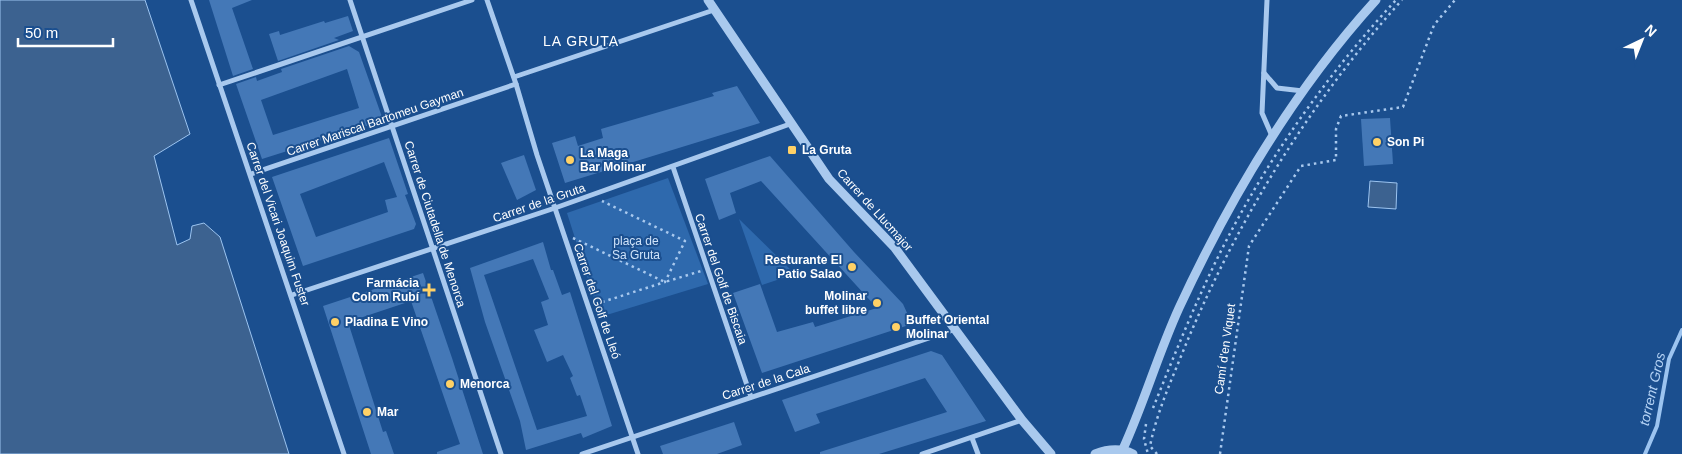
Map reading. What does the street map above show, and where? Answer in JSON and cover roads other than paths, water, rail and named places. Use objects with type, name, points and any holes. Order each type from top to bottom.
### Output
[{"type":"street","name":"Carrer del Vicari Joaquim Fuster","points":[[191,0],[344,454]]},
{"type":"street","name":"Carrer de Ciutadella de Menorca","points":[[350,0],[501,454]]},
{"type":"street","points":[[219,85],[472,0]]},
{"type":"street","name":"Carrer del Golf de Lleó","points":[[487,0],[638,454]]},
{"type":"street","name":"Carrer de Llucmajor","points":[[708,0],[790,124],[829,179],[895,248],[957,329],[1022,420],[1051,454]]},
{"type":"street","points":[[1268,0],[1262,113],[1273,137]]},
{"type":"street","points":[[1123,449],[1179,309],[1233,203],[1303,92],[1350,28],[1376,0]]},
{"type":"street","points":[[514,78],[714,10]]},
{"type":"street","points":[[1264,73],[1277,88],[1303,92]]},
{"type":"street","name":"Carrer Mariscal Bartomeu Gayman","points":[[251,174],[516,84]]},
{"type":"street","name":"Carrer de la Gruta","points":[[292,296],[590,196],[790,124]]},
{"type":"street","name":"Carrer del Golf de Biscaia","points":[[673,167],[751,397]]},
{"type":"street","name":"Carrer de la Cala","points":[[582,454],[957,329]]},
{"type":"street","points":[[922,454],[1022,420]]},
{"type":"street","points":[[972,438],[978,454]]},
{"type":"street","points":[[1095,454],[1103,451],[1123,449],[1133,454]]},
{"type":"waterway","name":"torrent Gros","points":[[1645,454],[1657,426],[1669,359],[1682,330]]},
{"type":"place","name":"Son Pi","points":[[1377,142]]},
{"type":"place","name":"La Gruta","points":[[792,150]]},
{"type":"place","name":"La Maga Bar Molinar","points":[[570,160]]},
{"type":"place","name":"Resturante El Patio Salao","points":[[852,267]]},
{"type":"place","name":"Farmácia Colom Rubí","points":[[429,290]]},
{"type":"place","name":"Molinar buffet libre","points":[[877,303]]},
{"type":"place","name":"Pladina E Vino","points":[[335,322]]},
{"type":"place","name":"Buffet Oriental Molinar","points":[[896,327]]},
{"type":"place","name":"Menorca","points":[[450,384]]},
{"type":"place","name":"Mar","points":[[367,412]]},
{"type":"district","name":"LA GRUTA","points":[[581,41]]},
{"type":"park label","name":"plaça de Sa Gruta","points":[[636,248]]}]
